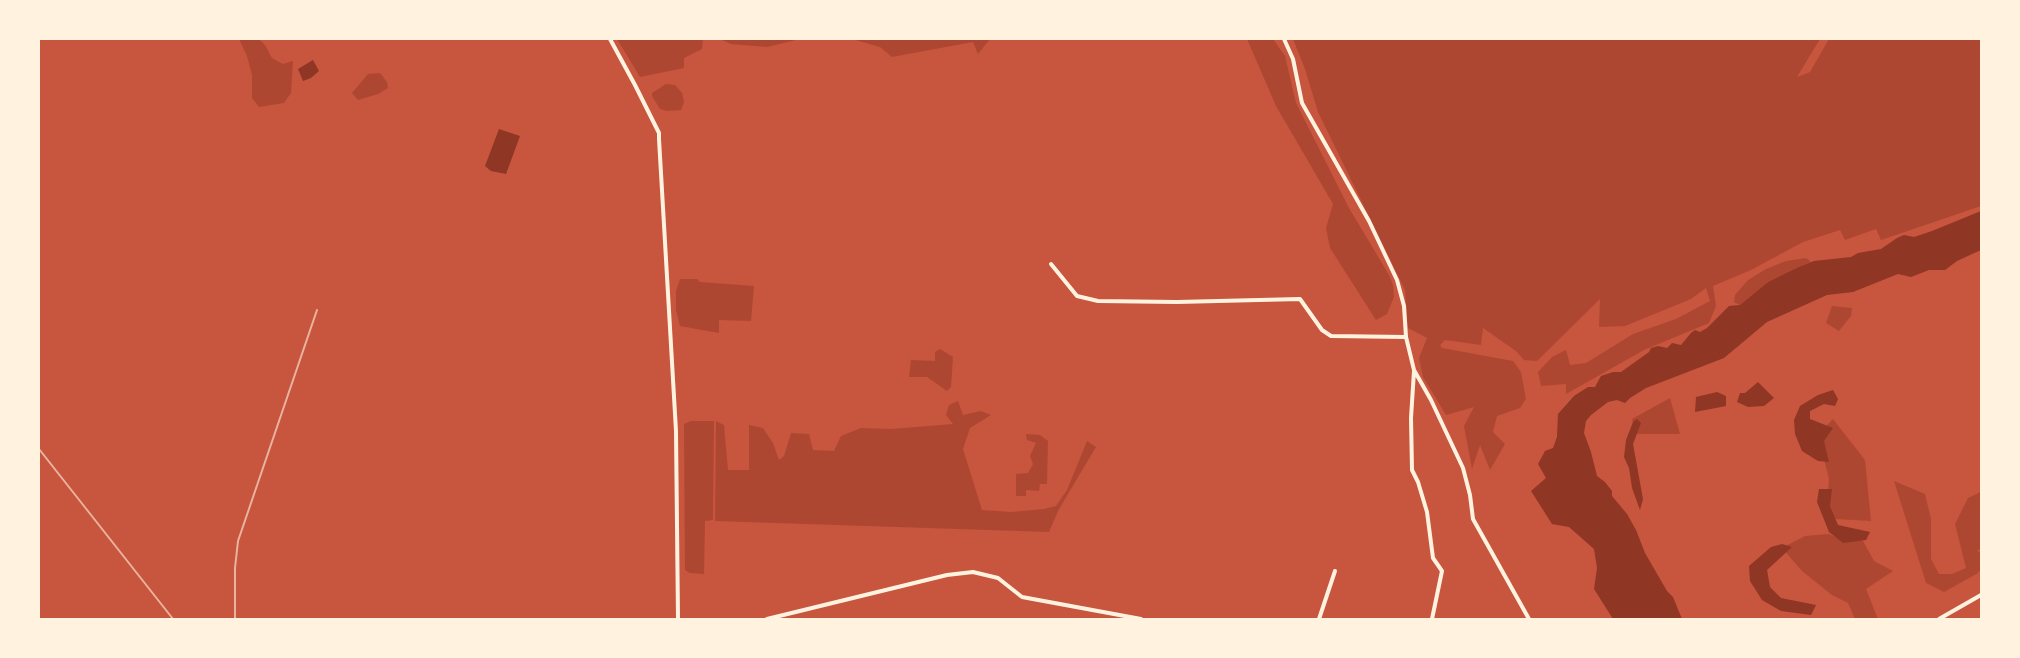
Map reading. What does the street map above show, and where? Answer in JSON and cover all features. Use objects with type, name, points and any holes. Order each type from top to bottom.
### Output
[{"type":"street","points":[[610,39],[635,85],[659,133],[660,139],[676,431],[678,619]]},
{"type":"street","points":[[1284,39],[1293,59],[1302,103],[1368,221],[1397,280],[1404,306],[1406,337],[1414,370],[1411,418],[1412,470],[1418,482],[1427,512],[1433,558],[1442,571],[1432,619]]},
{"type":"street","points":[[1051,264],[1077,296],[1098,301],[1178,302],[1300,299],[1322,330],[1331,336],[1406,337]]},
{"type":"street","points":[[1414,370],[1432,400],[1464,468],[1473,519],[1529,619]]},
{"type":"street","points":[[1319,619],[1335,571]]},
{"type":"street","points":[[767,619],[947,575],[973,572],[998,578],[1022,597],[1141,619]]},
{"type":"street","points":[[1939,619],[1981,595]]},
{"type":"shaded area","points":[[239,39],[259,39],[265,45],[272,58],[283,64],[293,61],[291,93],[284,103],[259,107],[252,98],[252,75],[247,56]]},
{"type":"shaded area","points":[[617,39],[703,39],[702,49],[684,58],[684,68],[640,77]]},
{"type":"shaded area","points":[[720,39],[800,39],[767,47],[731,44]]},
{"type":"shaded area","points":[[852,39],[990,39],[978,54],[973,42],[892,57],[880,47]]},
{"type":"shaded area","points":[[1247,39],[1273,39],[1285,56],[1296,103],[1349,208],[1389,275],[1393,285],[1394,297],[1387,314],[1376,320],[1330,248],[1326,228],[1333,204],[1276,106]]},
{"type":"shaded area","points":[[1293,39],[1820,39],[1797,77],[1810,72],[1829,39],[1981,39],[1981,206],[1881,240],[1876,229],[1845,240],[1840,230],[1803,242],[1751,270],[1713,286],[1716,306],[1709,323],[1644,350],[1566,394],[1566,384],[1541,386],[1538,372],[1552,357],[1566,350],[1570,365],[1586,363],[1633,334],[1676,319],[1710,301],[1706,288],[1691,299],[1625,326],[1599,327],[1600,299],[1537,361],[1524,360],[1516,351],[1483,328],[1481,345],[1445,340],[1440,345],[1442,348],[1513,361],[1521,372],[1526,399],[1520,408],[1497,416],[1493,432],[1505,444],[1490,470],[1480,445],[1472,469],[1464,426],[1474,407],[1446,415],[1423,377],[1419,358],[1427,338],[1408,328],[1405,290],[1318,112],[1305,69]]},
{"type":"shaded area","points":[[313,60],[319,71],[311,78],[303,81],[298,69]]},
{"type":"shaded area","points":[[380,73],[387,82],[388,88],[378,94],[358,100],[352,93],[368,74]]},
{"type":"shaded area","points":[[666,84],[675,85],[682,93],[684,102],[681,110],[667,111],[660,109],[652,96],[652,93]]},
{"type":"shaded area","points":[[499,129],[520,136],[506,174],[491,171],[485,166]]},
{"type":"shaded area","points":[[1981,211],[1981,250],[1957,261],[1945,270],[1929,270],[1911,277],[1898,274],[1853,292],[1827,295],[1767,322],[1724,358],[1646,388],[1625,403],[1617,400],[1608,402],[1591,415],[1586,421],[1584,433],[1597,476],[1605,482],[1612,491],[1612,496],[1627,514],[1645,553],[1667,591],[1673,597],[1682,619],[1613,619],[1594,589],[1597,568],[1594,549],[1569,527],[1552,524],[1531,491],[1546,478],[1538,464],[1545,451],[1553,448],[1557,437],[1558,414],[1574,396],[1588,387],[1595,387],[1601,376],[1613,372],[1621,372],[1649,352],[1651,348],[1658,346],[1667,348],[1672,343],[1681,345],[1695,330],[1700,332],[1707,328],[1729,306],[1740,305],[1768,282],[1799,267],[1814,261],[1851,257],[1858,253],[1881,249],[1904,235],[1914,237]]},
{"type":"shaded area","points":[[1806,258],[1811,262],[1768,282],[1740,305],[1734,302],[1735,295],[1748,280],[1766,269],[1786,261]]},
{"type":"shaded area","points":[[680,279],[697,279],[700,282],[754,286],[751,321],[719,320],[719,333],[680,326],[676,310],[676,291]]},
{"type":"shaded area","points":[[1832,306],[1852,308],[1851,316],[1839,331],[1826,323]]},
{"type":"shaded area","points":[[940,349],[953,357],[951,387],[947,391],[927,377],[909,377],[911,360],[935,361],[935,352]]},
{"type":"shaded area","points":[[1758,382],[1774,398],[1764,406],[1748,407],[1737,402],[1740,393],[1745,393]]},
{"type":"shaded area","points":[[1833,390],[1838,399],[1835,406],[1824,404],[1810,411],[1810,419],[1833,428],[1824,441],[1829,462],[1818,461],[1802,451],[1795,434],[1794,420],[1800,406],[1818,395]]},
{"type":"shaded area","points":[[1717,392],[1726,396],[1726,406],[1695,412],[1696,397]]},
{"type":"shaded area","points":[[1670,398],[1680,434],[1636,434],[1632,419]]},
{"type":"shaded area","points":[[958,401],[963,415],[981,411],[991,415],[970,428],[963,449],[982,510],[1011,512],[1056,506],[1067,490],[1087,441],[1096,447],[1059,509],[1049,532],[715,521],[716,421],[724,425],[728,470],[749,470],[749,425],[763,428],[773,443],[779,460],[784,456],[791,433],[809,434],[813,450],[834,451],[841,436],[861,428],[891,429],[953,424],[946,415],[949,405]]},
{"type":"shaded area","points":[[1637,419],[1641,423],[1633,444],[1643,499],[1640,510],[1632,488],[1629,468],[1624,457],[1626,440],[1633,422]]},
{"type":"shaded area","points":[[1833,419],[1865,460],[1871,521],[1835,519],[1827,507],[1829,479],[1818,435]]},
{"type":"shaded area","points":[[691,421],[714,421],[713,520],[705,521],[704,574],[690,573],[685,570],[684,424]]},
{"type":"shaded area","points":[[1026,434],[1040,435],[1048,441],[1047,484],[1040,484],[1039,491],[1026,490],[1026,496],[1016,496],[1016,474],[1028,473],[1033,464],[1030,456],[1036,443],[1027,440]]},
{"type":"shaded area","points":[[1894,481],[1925,494],[1931,519],[1931,559],[1939,574],[1952,574],[1966,568],[1955,524],[1968,498],[1981,492],[1981,548],[1977,551],[1981,552],[1981,569],[1978,573],[1944,592],[1926,583]]},
{"type":"shaded area","points":[[1819,489],[1832,489],[1830,506],[1838,525],[1870,532],[1866,540],[1843,543],[1829,532],[1817,502]]},
{"type":"shaded area","points":[[1829,534],[1842,540],[1862,539],[1874,561],[1893,571],[1866,589],[1878,619],[1855,619],[1848,603],[1832,595],[1802,571],[1782,548],[1805,536]]},
{"type":"shaded area","points":[[1782,544],[1792,547],[1767,570],[1770,587],[1781,598],[1816,605],[1811,615],[1781,611],[1762,600],[1750,581],[1749,566],[1771,547]]},
{"type":"railway","points":[[235,619],[235,568],[238,541],[317,310]]},
{"type":"railway","points":[[39,449],[173,619]]}]
